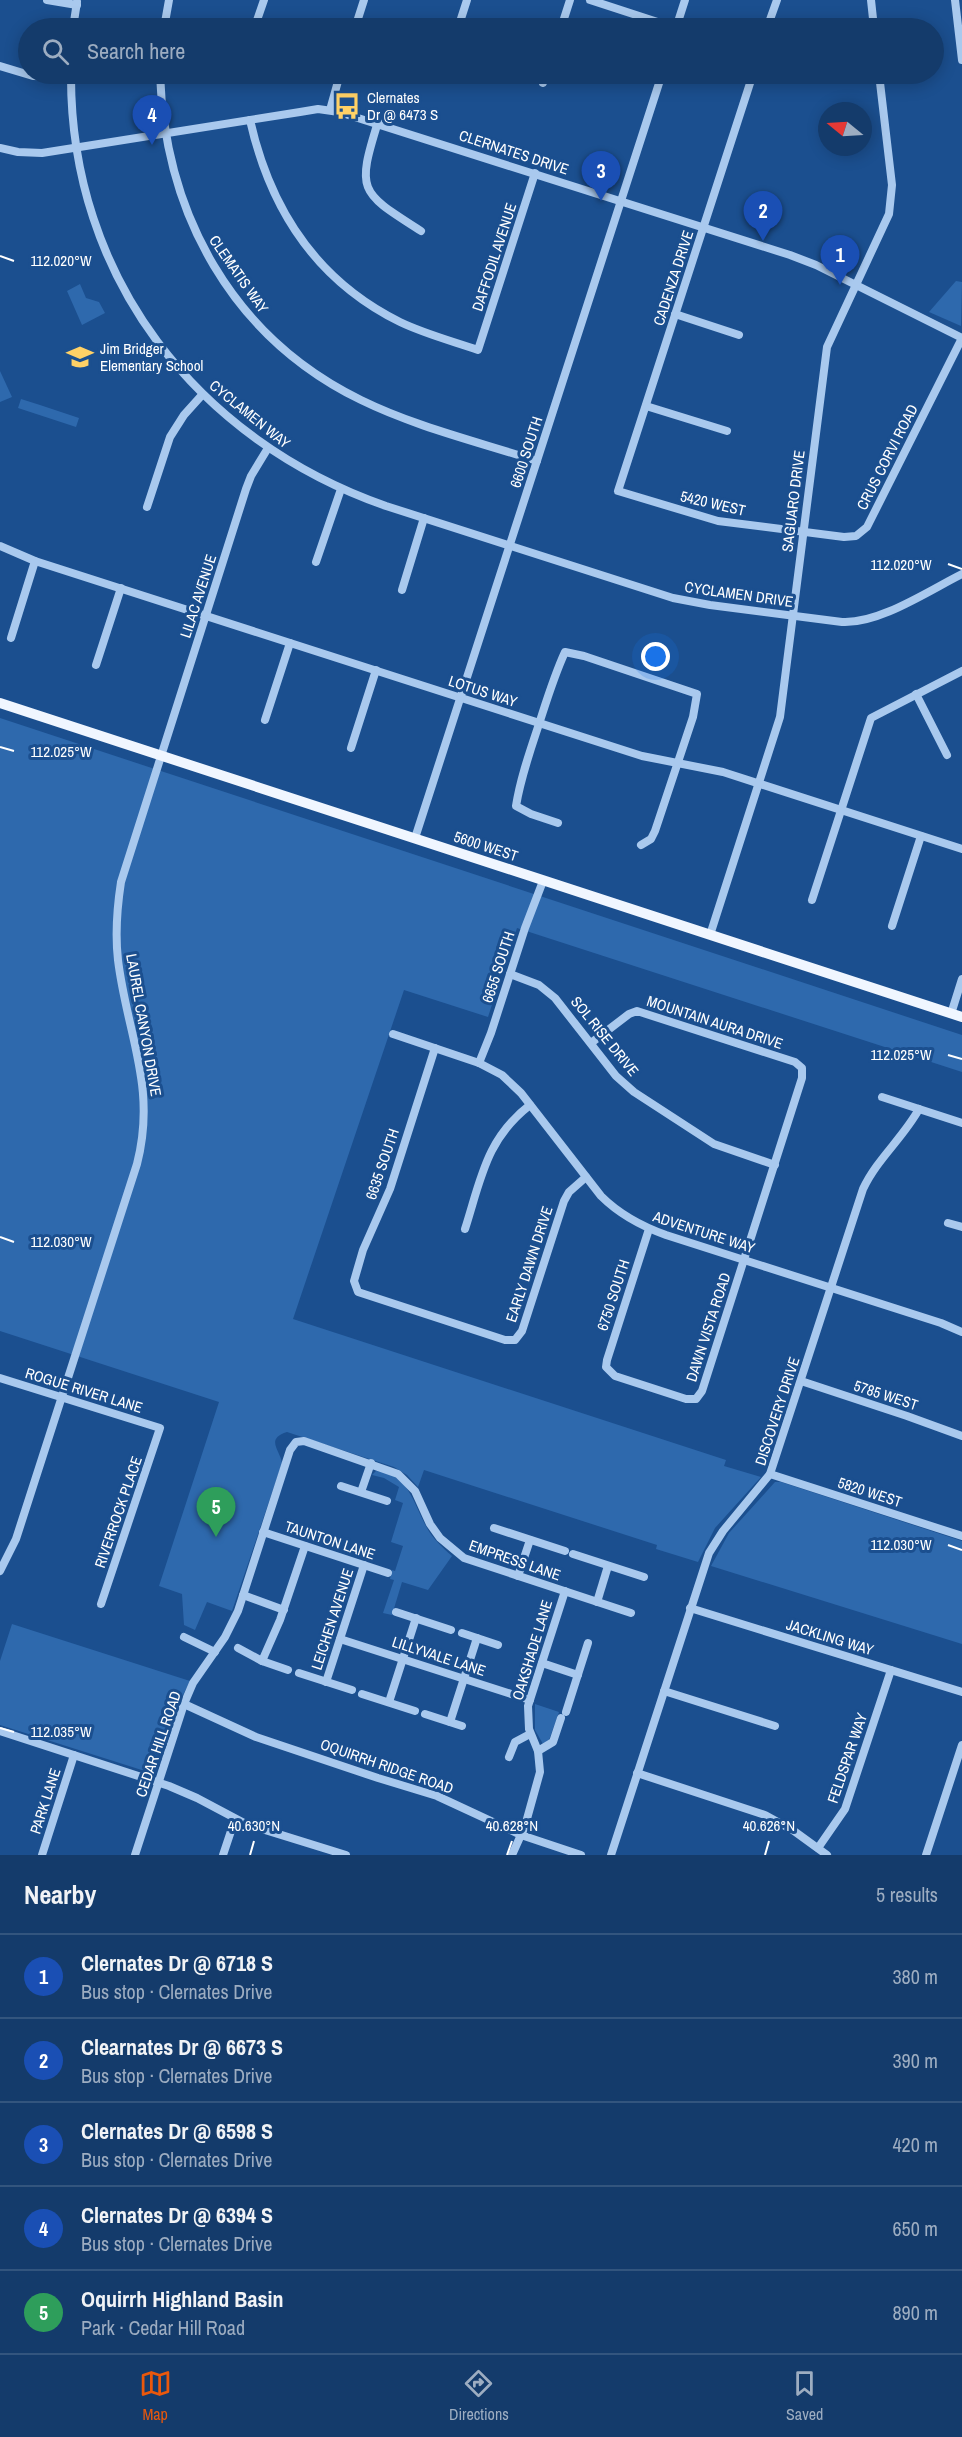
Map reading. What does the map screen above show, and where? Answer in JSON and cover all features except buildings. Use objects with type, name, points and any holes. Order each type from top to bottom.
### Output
[{"type":"main road","name":"5600 WEST","points":[[0,703],[962,1017]]},
{"type":"street","points":[[47,0],[77,3],[75,18]]},
{"type":"street","points":[[166,18],[169,0]]},
{"type":"street","points":[[258,18],[264,0]]},
{"type":"street","points":[[358,18],[364,0]]},
{"type":"street","points":[[461,18],[467,0]]},
{"type":"street","points":[[564,18],[570,0]]},
{"type":"street","points":[[590,0],[645,18]]},
{"type":"street","points":[[679,18],[685,0]]},
{"type":"street","points":[[771,18],[777,0]]},
{"type":"street","points":[[870,0],[873,18]]},
{"type":"street","points":[[955,0],[962,60]]},
{"type":"street","points":[[0,66],[18,71]]},
{"type":"street","name":"CYCLAMEN WAY","points":[[72,84],[77,147],[84,183],[94,218],[120,281],[153,336],[202,395],[268,448],[307,472],[341,489],[510,546]]},
{"type":"street","name":"CLEMATIS WAY","points":[[161,84],[164,134],[177,185],[201,243],[215,268],[242,306],[279,344],[307,367],[360,400],[403,418],[537,461]]},
{"type":"street","points":[[330,110],[337,84]]},
{"type":"street","name":"6600 SOUTH","points":[[416,838],[659,84]]},
{"type":"street","name":"CADENZA DRIVE","points":[[618,490],[750,84]]},
{"type":"street","name":"SAGUARO DRIVE","points":[[710,935],[780,717],[827,347],[885,225],[892,200],[880,84]]},
{"type":"street","name":"CLERNATES DRIVE","points":[[0,148],[34,153],[308,111],[330,110],[378,122],[800,259],[962,338]]},
{"type":"street","name":"DAFFODIL AVENUE","points":[[250,120],[261,162],[279,204],[301,239],[326,268],[363,300],[392,318],[478,350],[535,173]]},
{"type":"street","points":[[378,122],[365,168],[368,187],[375,199],[384,207],[421,231]]},
{"type":"street","points":[[675,314],[739,335]]},
{"type":"street","name":"CRUS CORVI ROAD","points":[[803,532],[851,537],[865,530],[962,338]]},
{"type":"street","points":[[147,507],[170,437],[184,415],[202,395]]},
{"type":"street","points":[[646,406],[727,431]]},
{"type":"street","name":"LILAC AVENUE","points":[[161,755],[248,482],[268,448]]},
{"type":"street","points":[[316,562],[341,489]]},
{"type":"street","name":"5420 WEST","points":[[618,490],[718,521],[803,532]]},
{"type":"street","points":[[402,590],[424,518]]},
{"type":"street","name":"LOTUS WAY","points":[[0,546],[35,561],[642,756],[723,772],[962,849]]},
{"type":"street","name":"CYCLAMEN DRIVE","points":[[510,546],[680,599],[842,622],[866,621],[962,574]]},
{"type":"street","points":[[10,638],[35,561]]},
{"type":"street","points":[[96,665],[121,588]]},
{"type":"street","points":[[265,720],[290,643]]},
{"type":"street","points":[[558,823],[516,806],[519,786],[539,723],[556,670],[565,652],[697,694],[693,717],[656,831],[646,843],[641,844]]},
{"type":"street","points":[[351,748],[376,670]]},
{"type":"street","points":[[812,900],[871,718],[962,671]]},
{"type":"street","points":[[916,694],[947,754]]},
{"type":"street","name":"LAUREL CANYON DRIVE","points":[[0,1571],[16,1539],[137,1164],[143,1139],[144,1086],[120,973],[116,924],[124,869],[161,755]]},
{"type":"street","points":[[892,926],[921,836]]},
{"type":"street","name":"6655 SOUTH","points":[[479,1063],[543,880]]},
{"type":"street","name":"SOL RISE DRIVE","points":[[510,974],[534,982],[552,994],[624,1084],[705,1139],[723,1148],[774,1165]]},
{"type":"street","points":[[951,1014],[962,979]]},
{"type":"street","name":"MOUNTAIN AURA DRIVE","points":[[591,1043],[637,1011],[795,1062],[802,1068]]},
{"type":"street","name":"ADVENTURE WAY","points":[[393,1034],[479,1063],[508,1080],[586,1177],[615,1209],[649,1229],[962,1332]]},
{"type":"street","name":"6635 SOUTH","points":[[355,1288],[354,1281],[363,1250],[390,1189],[435,1048]]},
{"type":"street","name":"DAWN VISTA ROAD","points":[[607,1370],[615,1376],[686,1399],[698,1398],[803,1076],[802,1068]]},
{"type":"street","points":[[882,1097],[962,1123]]},
{"type":"street","points":[[465,1229],[491,1148],[505,1128],[530,1105]]},
{"type":"street","name":"DISCOVERY DRIVE","points":[[611,1855],[690,1608],[715,1541],[770,1474],[867,1179],[912,1123],[919,1109]]},
{"type":"street","name":"EARLY DAWN DRIVE","points":[[355,1288],[363,1294],[396,1305],[505,1340],[515,1340],[521,1334],[564,1201],[569,1192],[586,1177]]},
{"type":"street","points":[[948,1223],[962,1227]]},
{"type":"street","name":"6750 SOUTH","points":[[607,1370],[606,1360],[649,1229]]},
{"type":"street","name":"ROGUE RIVER LANE","points":[[0,1378],[160,1428]]},
{"type":"street","name":"5785 WEST","points":[[801,1381],[962,1436]]},
{"type":"street","name":"RIVERROCK PLACE","points":[[101,1604],[160,1428]]},
{"type":"street","name":"EMPRESS LANE","points":[[292,1444],[304,1441],[394,1471],[410,1484],[434,1529],[453,1550],[471,1560],[631,1613]]},
{"type":"street","name":"CEDAR HILL ROAD","points":[[135,1855],[184,1704],[197,1677],[230,1628],[243,1595],[292,1444]]},
{"type":"street","points":[[361,1492],[371,1463]]},
{"type":"street","name":"5820 WEST","points":[[770,1474],[962,1536]]},
{"type":"street","points":[[341,1486],[387,1501]]},
{"type":"street","points":[[494,1528],[644,1578]]},
{"type":"street","name":"TAUNTON LANE","points":[[263,1532],[388,1573]]},
{"type":"street","points":[[518,1576],[530,1540]]},
{"type":"street","points":[[262,1661],[284,1610],[305,1546]]},
{"type":"street","name":"LEICHEN AVENUE","points":[[326,1682],[364,1565]]},
{"type":"street","points":[[597,1602],[608,1566]]},
{"type":"street","name":"OAKSHADE LANE","points":[[512,1855],[521,1835],[540,1776],[538,1750],[530,1734],[528,1713],[530,1700],[565,1591]]},
{"type":"street","points":[[243,1595],[284,1610]]},
{"type":"street","name":"JACKLING WAY","points":[[690,1608],[962,1692]]},
{"type":"street","points":[[396,1612],[451,1630]]},
{"type":"street","points":[[389,1702],[416,1618]]},
{"type":"street","points":[[462,1633],[498,1645]]},
{"type":"street","points":[[184,1637],[215,1652]]},
{"type":"street","points":[[450,1722],[477,1638]]},
{"type":"street","name":"LILLYVALE LANE","points":[[340,1639],[530,1700]]},
{"type":"street","points":[[538,1750],[552,1742],[588,1643]]},
{"type":"street","points":[[238,1648],[262,1661],[288,1670]]},
{"type":"street","points":[[542,1663],[578,1675]]},
{"type":"street","name":"FELDSPAR WAY","points":[[818,1848],[845,1809],[891,1670]]},
{"type":"street","points":[[298,1673],[352,1690]]},
{"type":"street","points":[[664,1691],[775,1726]]},
{"type":"street","points":[[362,1694],[415,1711]]},
{"type":"street","name":"OQUIRRH RIDGE ROAD","points":[[184,1704],[265,1740],[437,1796],[521,1835],[581,1855]]},
{"type":"street","points":[[425,1714],[462,1726]]},
{"type":"street","points":[[0,1731],[158,1782],[197,1798],[235,1820],[346,1855]]},
{"type":"street","points":[[509,1757],[516,1740],[530,1734]]},
{"type":"street","points":[[926,1855],[962,1745]]},
{"type":"street","name":"PARK LANE","points":[[42,1855],[74,1755]]},
{"type":"street","points":[[637,1773],[765,1815],[794,1831],[827,1855]]},
{"type":"street","points":[[223,1855],[235,1820]]},
{"type":"shaded area","points":[[956,281],[962,282],[961,326],[929,312]]},
{"type":"shaded area","points":[[80,284],[86,298],[99,302],[105,313],[82,325],[67,291]]},
{"type":"shaded area","points":[[0,371],[12,397],[0,402]]},
{"type":"shaded area","points":[[21,399],[79,418],[76,427],[18,408]]},
{"type":"shaded area","points":[[0,718],[962,1035],[962,1072],[517,928],[488,1017],[404,990],[293,1319],[726,1460],[724,1466],[761,1477],[715,1528],[698,1562],[656,1549],[657,1545],[424,1470],[418,1487],[407,1475],[394,1467],[287,1432],[275,1441],[282,1463],[232,1611],[207,1602],[195,1630],[184,1625],[182,1594],[159,1586],[219,1402],[0,1331]]},
{"type":"shaded area","points":[[376,1471],[396,1477],[403,1483],[429,1532],[452,1556],[428,1590],[402,1582],[392,1615],[383,1613],[394,1580],[390,1579],[392,1570],[395,1571],[403,1546],[391,1542],[403,1503],[395,1500],[399,1487],[384,1478],[372,1475]]},
{"type":"shaded area","points":[[775,1482],[781,1482],[962,1541],[962,1644],[711,1566],[729,1533]]},
{"type":"shaded area","points":[[12,1624],[190,1681],[181,1699],[156,1770],[148,1772],[0,1725],[0,1661]]},
{"type":"shaded area","points":[[535,1704],[559,1712],[549,1740],[543,1744],[535,1730]]},
{"type":"place","name":"Clernates Dr @ 6473 S","points":[[347,106]]},
{"type":"place","name":"Clernates Dr @ 6394 S","points":[[152,145]]},
{"type":"place","name":"Clernates Dr @ 6598 S","points":[[601,201]]},
{"type":"place","name":"Clearnates Dr @ 6673 S","points":[[763,241]]},
{"type":"place","name":"Clernates Dr @ 6718 S","points":[[840,285]]},
{"type":"place","name":"Jim Bridger Elementary School","points":[[80,357]]},
{"type":"place","name":"Oquirrh Highland Basin","points":[[216,1537]]}]
